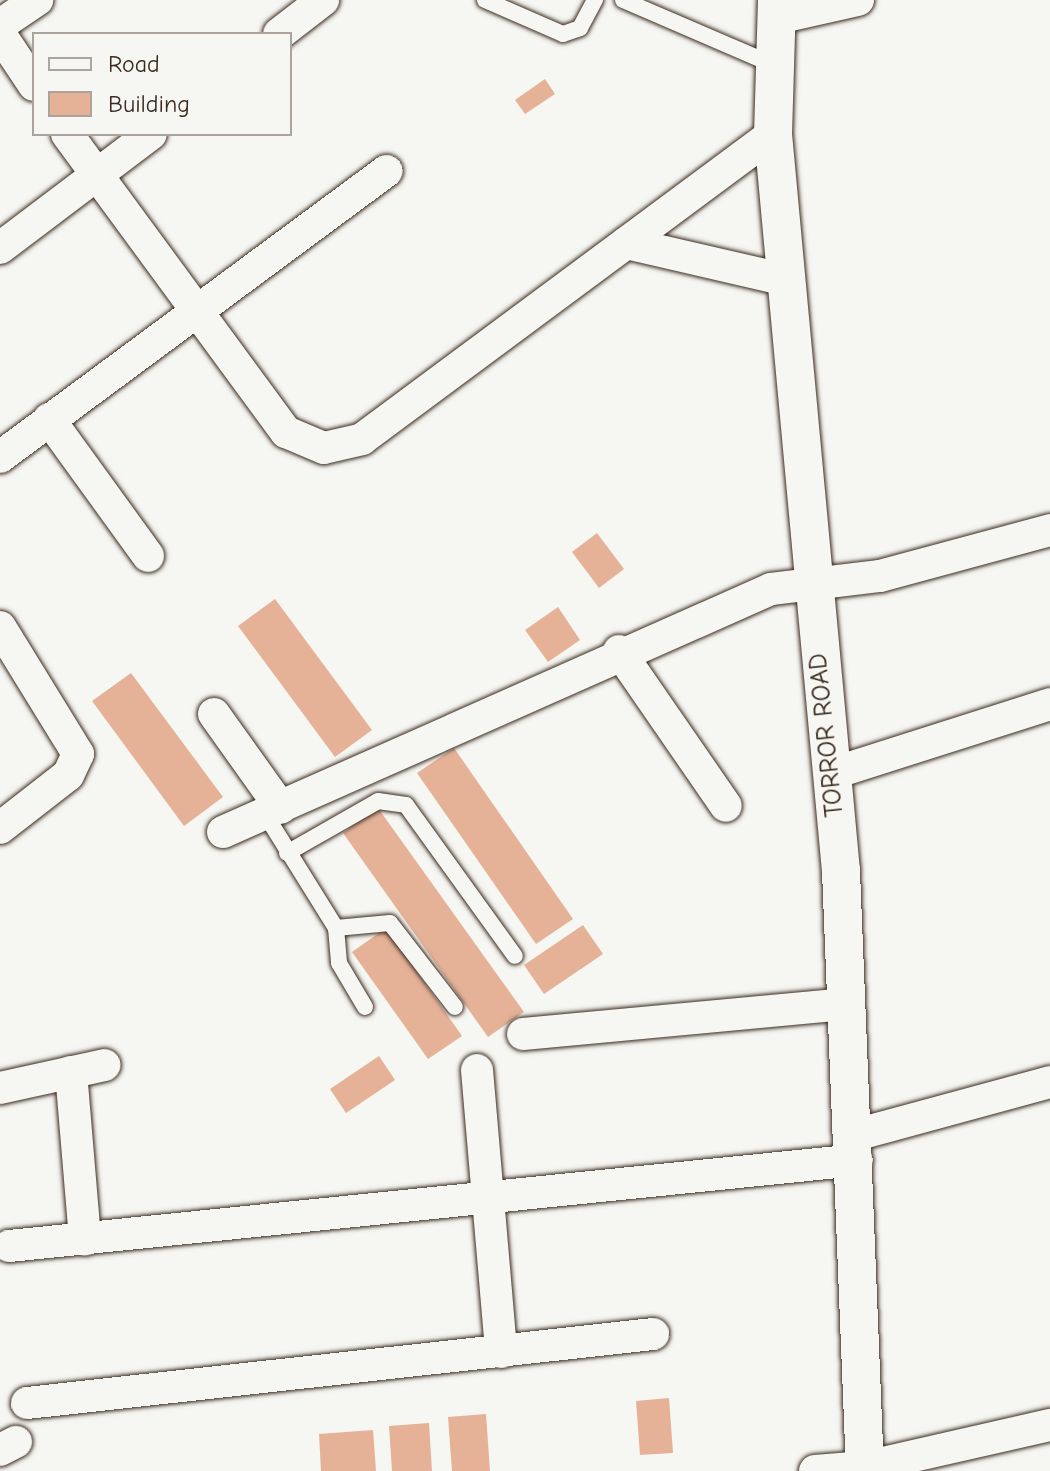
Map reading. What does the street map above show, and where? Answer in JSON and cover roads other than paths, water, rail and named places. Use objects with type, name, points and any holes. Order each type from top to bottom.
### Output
[{"type":"street","points":[[0,25],[37,0]]},
{"type":"street","points":[[282,32],[323,0]]},
{"type":"street","points":[[777,9],[858,0]]},
{"type":"street","name":"TORROR ROAD","points":[[777,9],[780,67],[773,134],[831,774],[848,1004],[856,1148],[865,1469]]},
{"type":"street","points":[[0,34],[32,82]]},
{"type":"street","points":[[68,136],[286,432],[314,446],[348,444],[773,134]]},
{"type":"street","points":[[0,248],[148,136]]},
{"type":"street","points":[[0,457],[387,171]]},
{"type":"street","points":[[626,243],[786,280]]},
{"type":"street","points":[[49,419],[148,556]]},
{"type":"street","points":[[223,832],[619,651],[771,589],[812,587],[1050,530]]},
{"type":"street","points":[[0,828],[68,775],[78,754],[4,641]]},
{"type":"street","points":[[619,651],[726,806]]},
{"type":"street","points":[[831,774],[1050,704]]},
{"type":"street","points":[[214,714],[273,811]]},
{"type":"street","points":[[523,1034],[848,1004]]},
{"type":"street","points":[[0,1088],[105,1065]]},
{"type":"street","points":[[477,1070],[501,1352]]},
{"type":"street","points":[[71,1072],[85,1239]]},
{"type":"street","points":[[9,1246],[856,1148],[1050,1082]]},
{"type":"street","points":[[27,1403],[653,1334]]},
{"type":"street","points":[[815,1471],[865,1469],[1050,1425]]},
{"type":"lane","points":[[485,0],[563,34],[580,28],[595,0]]},
{"type":"lane","points":[[623,0],[780,67]]},
{"type":"lane","points":[[287,853],[378,801],[406,805],[515,956]]},
{"type":"lane","points":[[273,811],[287,853],[336,928],[339,963],[365,1007]]},
{"type":"lane","points":[[336,928],[390,923],[455,1007]]}]
